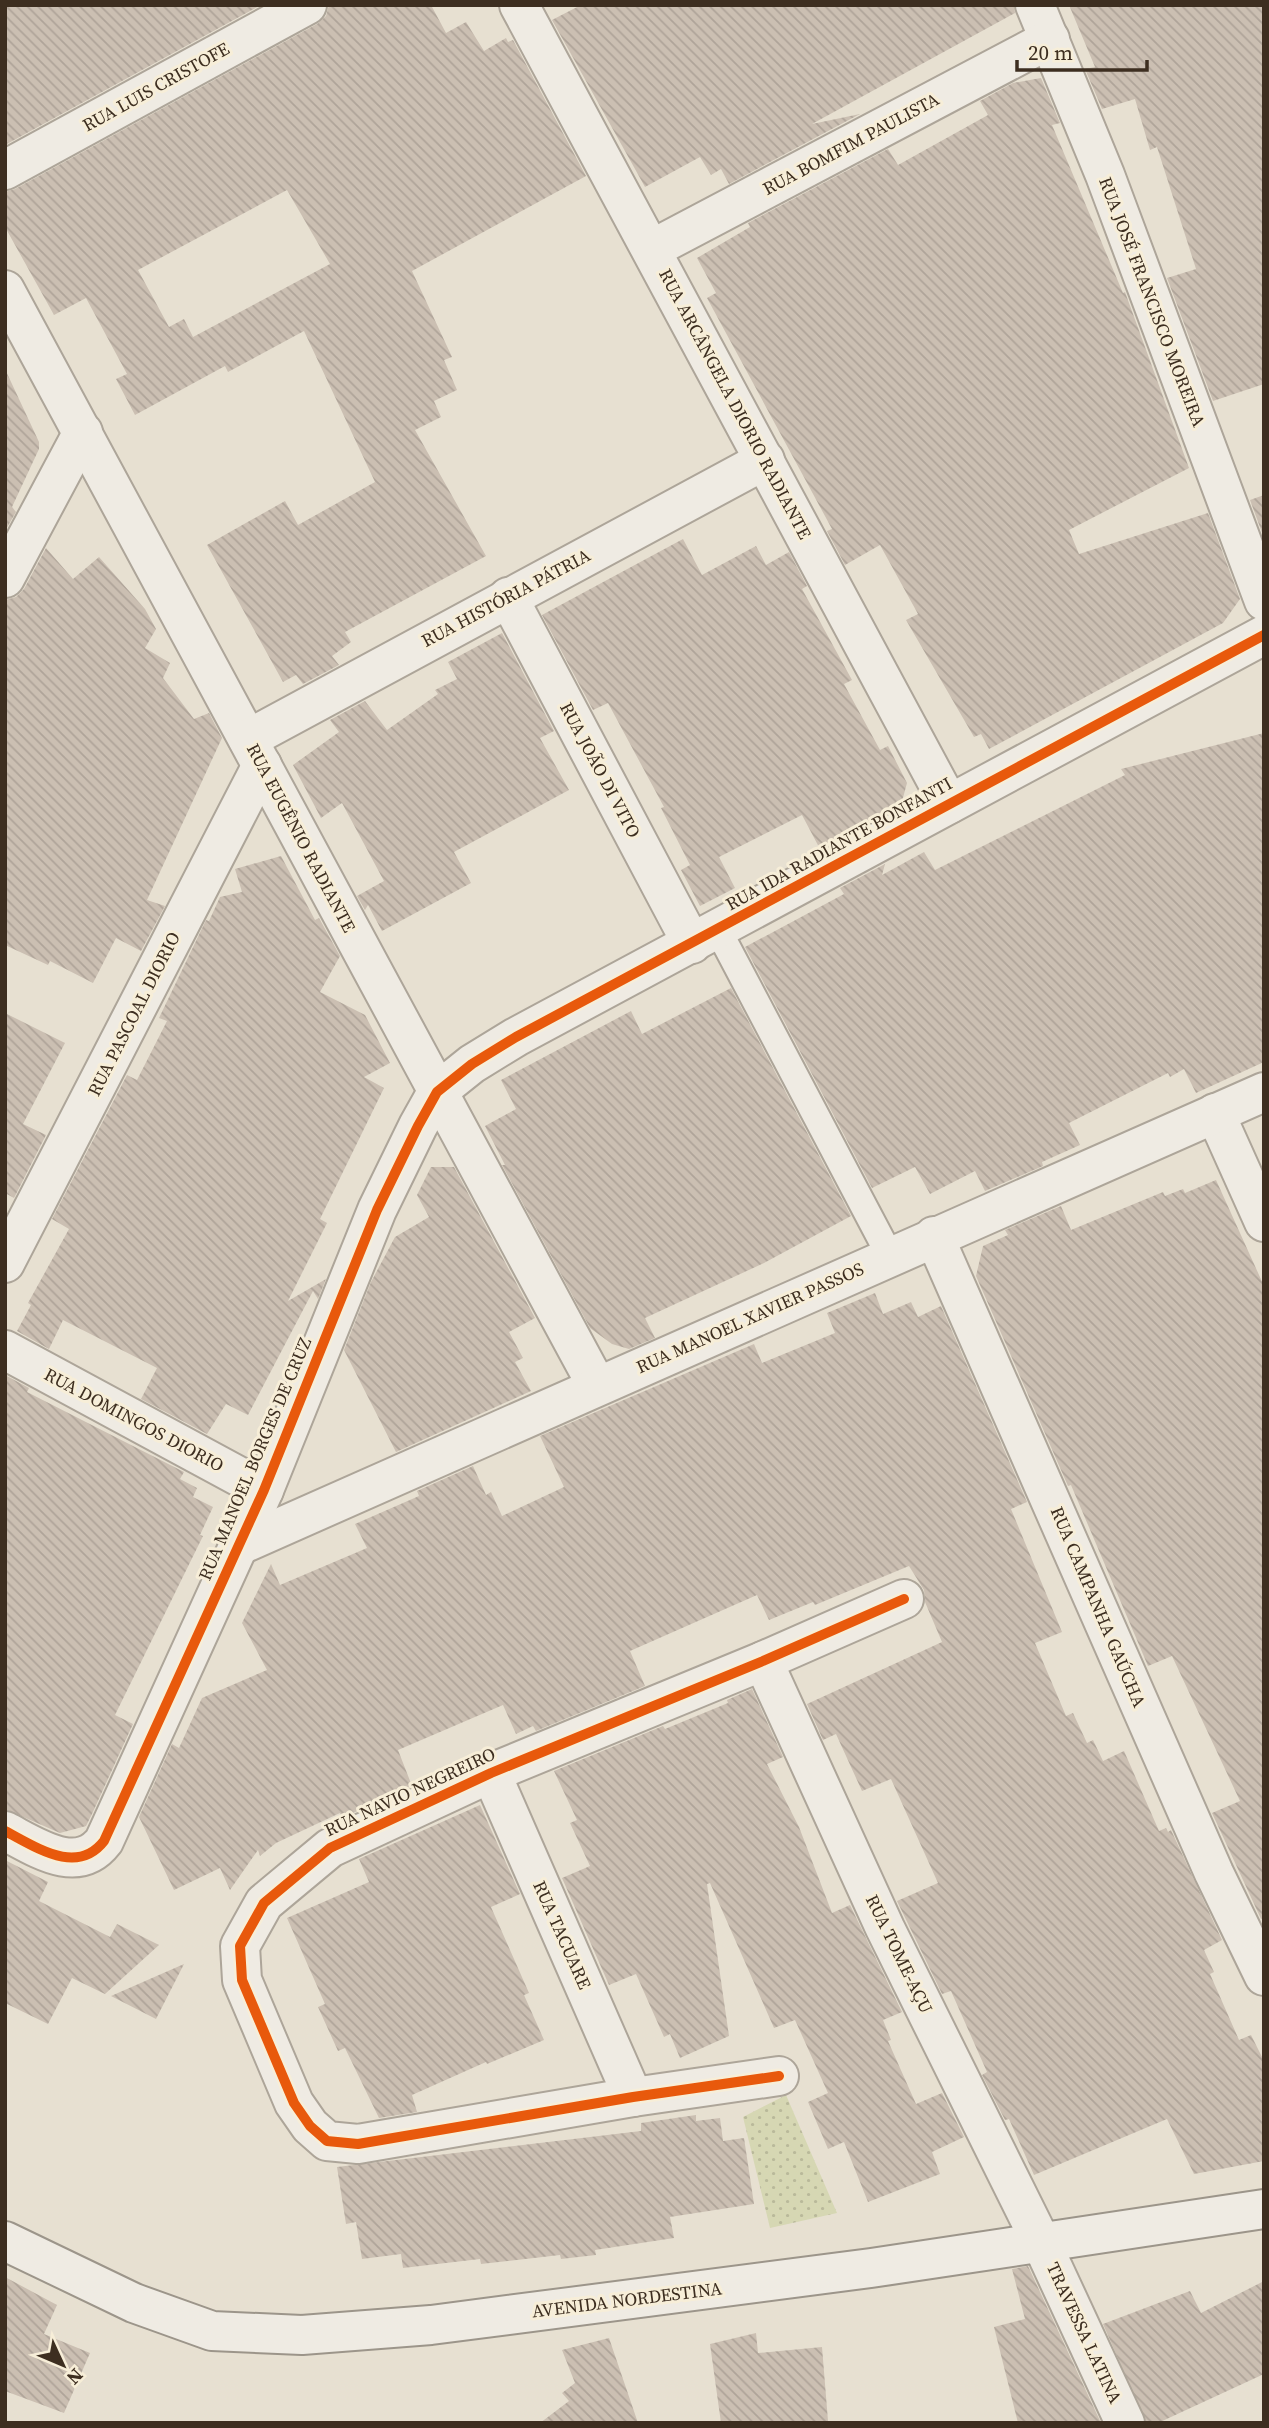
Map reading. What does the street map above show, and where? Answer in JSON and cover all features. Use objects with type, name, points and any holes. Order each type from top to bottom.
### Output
[{"type":"street","name":"RUA LUIS CRISTOFE","points":[[5,170],[307,5]]},
{"type":"street","name":"RUA ARCÂNGELA DIORIO RADIANTE","points":[[519,5],[949,804]]},
{"type":"street","name":"RUA BOMFIM PAULISTA","points":[[652,249],[1042,22]]},
{"type":"street","name":"RUA JOSÉ FRANCISCO MOREIRA","points":[[1042,22],[1105,175],[1264,601]]},
{"type":"street","name":"RUA EUGÊNIO RADIANTE","points":[[5,290],[597,1386]]},
{"type":"street","points":[[5,578],[83,432]]},
{"type":"street","name":"RUA HISTÓRIA PÁTRIA","points":[[255,752],[508,597],[765,460]]},
{"type":"street","name":"RUA JOÃO DI VITO","points":[[508,597],[705,937]]},
{"type":"street","name":"RUA IDA RADIANTE BONFANTI","points":[[437,1093],[472,1063],[516,1037],[1264,635]]},
{"type":"street","name":"RUA PASCOAL DIORIO","points":[[5,1263],[255,752]]},
{"type":"street","name":"RUA MANOEL XAVIER PASSOS","points":[[238,1546],[1264,1092]]},
{"type":"street","name":"RUA MANOEL BORGES DE CRUZ","points":[[5,1831],[64,1858],[82,1858],[96,1851],[104,1841],[264,1490],[377,1210],[437,1093]]},
{"type":"street","points":[[1215,1113],[1264,1222]]},
{"type":"street","name":"RUA CAMPANHA GAÚCHA","points":[[934,1236],[1214,1873],[1264,1976]]},
{"type":"street","name":"RUA DOMINGOS DIORIO","points":[[5,1350],[264,1490]]},
{"type":"street","name":"RUA NAVIO NEGREIRO","points":[[779,2076],[633,2097],[358,2144],[327,2141],[310,2126],[294,2103],[242,1980],[240,1946],[264,1903],[330,1848],[491,1773],[763,1661],[904,1599]]},
{"type":"street","name":"RUA TOME-AÇU","points":[[763,1661],[885,1928],[1042,2244]]},
{"type":"street","name":"RUA TACUARE","points":[[491,1773],[633,2097]]},
{"type":"street","name":"AVENIDA NORDESTINA","points":[[5,2241],[134,2303],[212,2331],[302,2335],[432,2325],[1042,2244],[1264,2209]]},
{"type":"street","name":"TRAVESSA LATINA","points":[[1042,2244],[1125,2423]]},
{"type":"lane","points":[[705,937],[890,1256]]},
{"type":"green space","points":[[786,2095],[837,2213],[770,2228],[743,2117]]},
{"type":"building","points":[[5,5],[261,5],[5,145]]},
{"type":"building","points":[[329,5],[431,5],[446,33],[466,22],[484,51],[506,38],[508,42],[513,40],[586,176],[412,271],[452,357],[444,360],[457,390],[434,401],[441,417],[415,430],[486,556],[345,632],[351,642],[332,656],[339,665],[303,684],[296,675],[283,682],[207,545],[285,501],[298,525],[375,482],[304,331],[228,372],[225,366],[135,415],[116,379],[127,374],[86,298],[54,315],[5,227],[5,192],[317,24],[326,16]],"holes":[[[287,190],[330,264],[193,337],[184,319],[169,327],[138,270]]]},
{"type":"building","points":[[581,5],[1014,5],[1015,13],[812,124],[860,114],[729,184],[721,169],[711,175],[700,157],[645,187],[552,20]]},
{"type":"building","points":[[1069,5],[1264,5],[1264,384],[1213,401],[1167,278],[1196,269],[1157,147],[1150,150],[1135,99],[1102,109],[1085,69],[1095,67]]},
{"type":"building","points":[[1041,78],[1060,123],[1052,125],[1123,293],[1125,292],[1189,468],[1069,530],[1079,554],[1208,513],[1240,599],[1223,623],[989,749],[981,734],[974,737],[906,620],[918,614],[880,545],[845,565],[827,531],[832,529],[707,298],[716,293],[697,258],[750,227],[748,223],[888,149],[898,165],[988,115],[980,101],[1013,83]]},
{"type":"building","points":[[5,369],[39,442],[39,449],[12,507],[16,512],[5,531]]},
{"type":"building","points":[[1264,495],[1264,538],[1250,500]]},
{"type":"building","points":[[683,539],[702,575],[756,546],[766,565],[789,552],[807,586],[802,589],[852,680],[844,684],[880,750],[888,746],[907,783],[901,805],[820,849],[802,815],[719,857],[735,888],[700,906],[681,870],[690,865],[661,808],[664,807],[608,703],[593,710],[542,615]]},
{"type":"building","points":[[46,548],[73,579],[99,557],[145,609],[156,629],[145,648],[170,663],[163,678],[194,719],[209,713],[222,738],[147,900],[165,906],[141,951],[116,938],[93,983],[50,961],[48,965],[5,945],[5,600],[16,597],[24,589]]},
{"type":"building","points":[[502,633],[554,731],[540,738],[569,790],[454,852],[471,883],[382,931],[368,905],[365,910],[357,896],[384,881],[342,803],[321,818],[293,765],[339,732],[330,720],[365,701],[387,730],[438,694],[435,690],[457,679],[448,662]]},
{"type":"building","points":[[1264,733],[1264,1062],[1196,1093],[1184,1069],[1170,1077],[1168,1073],[1069,1123],[1080,1145],[1042,1162],[1043,1166],[985,1191],[975,1171],[930,1194],[915,1167],[872,1188],[745,947],[844,894],[840,888],[885,864],[882,875],[924,852],[935,870],[1125,775],[1121,769]]},
{"type":"building","points":[[281,856],[315,920],[319,918],[340,956],[320,992],[365,1015],[390,1063],[364,1077],[384,1088],[320,1219],[327,1223],[288,1301],[326,1279],[318,1299],[313,1291],[248,1415],[226,1404],[207,1434],[141,1399],[157,1368],[63,1320],[49,1349],[17,1331],[31,1305],[28,1303],[69,1229],[52,1219],[127,1075],[137,1080],[167,1021],[159,1018],[206,920],[209,921],[220,897],[242,892],[235,869]]},
{"type":"building","points":[[731,988],[851,1216],[764,1263],[645,1318],[655,1338],[629,1349],[612,1344],[590,1328],[502,1165],[505,1165],[485,1126],[516,1109],[501,1080],[631,1011],[642,1034]]},
{"type":"building","points":[[5,1013],[65,1043],[23,1124],[46,1135],[14,1198],[5,1193]]},
{"type":"building","points":[[431,1167],[454,1167],[535,1318],[509,1332],[523,1358],[515,1362],[531,1391],[396,1452],[344,1350],[371,1282],[395,1237],[429,1217],[417,1195]]},
{"type":"building","points":[[1216,1180],[1264,1286],[1264,1918],[1261,1919],[1212,1813],[1240,1801],[1172,1656],[1148,1666],[1071,1485],[1068,1486],[976,1276],[983,1246],[1008,1235],[1005,1230],[1061,1206],[1071,1230],[1163,1192],[1165,1196],[1183,1189],[1185,1193]]},
{"type":"building","points":[[875,1293],[883,1314],[911,1302],[918,1317],[941,1306],[1027,1502],[1011,1509],[1062,1632],[1035,1643],[1066,1716],[1073,1713],[1087,1743],[1093,1740],[1103,1761],[1124,1751],[1159,1831],[1166,1828],[1168,1832],[1171,1830],[1222,1940],[1204,1950],[1214,1972],[1210,1974],[1239,2040],[1251,2035],[1264,2061],[1264,2161],[1194,2174],[1167,2119],[1034,2175],[1009,2119],[1005,2120],[982,2075],[987,2072],[951,1991],[942,1994],[897,1901],[938,1883],[891,1779],[862,1791],[836,1734],[823,1740],[807,1704],[942,1642],[925,1602],[924,1590],[909,1566],[815,1605],[813,1602],[769,1620],[757,1595],[630,1651],[645,1686],[536,1731],[533,1726],[516,1734],[503,1705],[398,1750],[412,1786],[342,1818],[340,1813],[276,1843],[260,1856],[258,1850],[230,1890],[220,1868],[174,1890],[139,1817],[172,1744],[179,1748],[202,1698],[267,1670],[242,1623],[271,1564],[280,1585],[367,1548],[355,1524],[419,1496],[417,1491],[473,1466],[486,1495],[491,1492],[502,1516],[564,1487],[540,1436],[754,1344],[762,1363],[835,1333],[827,1313]]},
{"type":"building","points":[[5,1375],[29,1388],[27,1392],[184,1472],[180,1479],[197,1488],[193,1497],[213,1507],[200,1535],[203,1536],[115,1715],[133,1724],[92,1814],[86,1826],[60,1833],[5,1809]]},
{"type":"building","points":[[752,1689],[783,1757],[767,1764],[799,1827],[832,1913],[850,1905],[902,2012],[883,2020],[891,2040],[888,2041],[916,2104],[942,2093],[964,2137],[932,2152],[940,2174],[868,2202],[844,2142],[828,2149],[808,2102],[828,2093],[795,2020],[774,2028],[710,1883],[707,1884],[729,2036],[680,2058],[670,2034],[664,2037],[636,1974],[609,1985],[562,1878],[590,1866],[570,1823],[577,1820],[554,1771],[663,1726],[665,1729],[728,1703],[727,1700]]},
{"type":"building","points":[[480,1805],[520,1894],[491,1907],[529,1993],[524,1995],[544,2040],[412,2095],[417,2112],[379,2118],[345,2048],[338,2051],[318,2007],[325,2004],[287,1918],[369,1882],[359,1859]]},
{"type":"building","points":[[5,1860],[48,1882],[39,1901],[110,1937],[117,1924],[159,1945],[105,1994],[72,1978],[48,2024],[5,2003]]},
{"type":"building","points":[[184,1964],[156,2019],[111,1996]]},
{"type":"building","points":[[696,2115],[696,2121],[720,2118],[723,2141],[744,2138],[754,2204],[670,2217],[674,2238],[595,2250],[596,2255],[561,2259],[560,2255],[481,2264],[480,2259],[403,2268],[401,2254],[362,2259],[356,2222],[346,2224],[337,2167],[641,2131],[641,2123]]},
{"type":"building","points":[[1028,2266],[1101,2423],[1018,2423],[994,2327],[1025,2319],[1012,2269]]},
{"type":"building","points":[[5,2277],[57,2305],[44,2334],[90,2353],[64,2413],[5,2391]]},
{"type":"building","points":[[1264,2281],[1264,2374],[1158,2423],[1146,2423],[1103,2324],[1190,2291],[1201,2313]]},
{"type":"building","points":[[756,2333],[758,2353],[822,2347],[828,2421],[721,2423],[710,2344]]},
{"type":"building","points":[[609,2338],[638,2423],[540,2423],[569,2401],[562,2393],[575,2383],[562,2350]]},
{"type":"cycle path","points":[[5,1831],[43,1850],[69,1857],[82,1856],[93,1851],[104,1841],[264,1490],[377,1210],[437,1092],[472,1064],[516,1037],[1264,635]]},
{"type":"cycle path","points":[[779,2076],[633,2097],[358,2144],[327,2141],[310,2126],[294,2103],[242,1980],[240,1946],[264,1903],[330,1848],[491,1773],[763,1661],[904,1599]]}]
